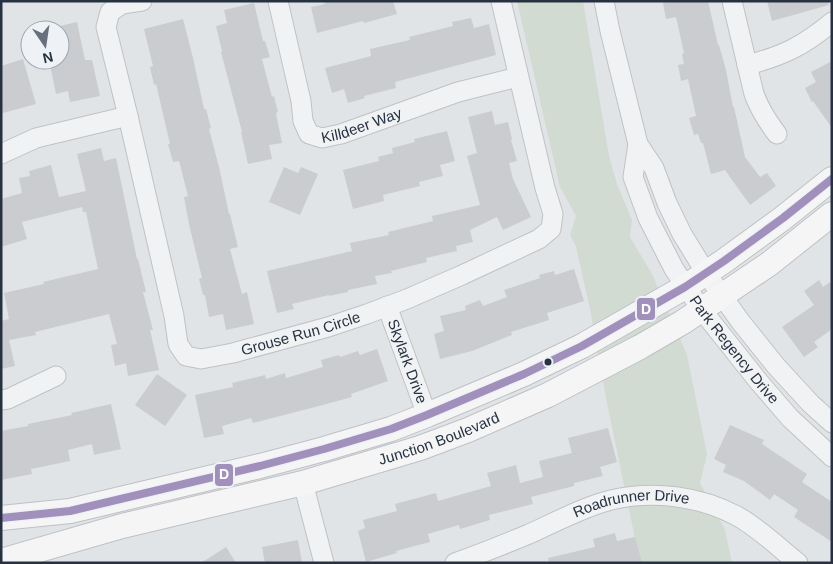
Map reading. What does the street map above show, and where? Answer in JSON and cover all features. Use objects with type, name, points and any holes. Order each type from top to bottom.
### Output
[{"type":"main road","name":"Junction Boulevard","points":[[1,518],[70,511],[240,471],[372,435],[427,415],[524,374],[582,346],[685,286],[783,218],[832,179]]},
{"type":"main road","name":"Junction Boulevard","points":[[1,562],[122,526],[303,483],[420,448],[468,430],[548,395],[640,347],[682,322],[769,264],[832,214]]},
{"type":"street","name":"Grouse Run Circle","points":[[142,1],[122,4],[110,12],[106,27],[174,316],[178,344],[186,356],[201,359],[233,353],[328,327],[387,306],[462,275],[539,239],[551,229],[553,214],[545,188],[501,1]]},
{"type":"street","name":"Killdeer Way","points":[[278,1],[304,121],[309,134],[322,138],[360,128],[458,92],[518,77]]},
{"type":"street","name":"Park Regency Drive","points":[[604,1],[638,144],[654,168],[667,203],[682,234],[706,273],[740,321],[776,366],[811,404],[832,423]]},
{"type":"street","points":[[732,1],[759,108],[777,134]]},
{"type":"street","points":[[747,65],[768,60],[790,51],[814,37],[832,22]]},
{"type":"street","points":[[1,154],[36,138],[128,116]]},
{"type":"street","name":"Park Regency Drive","points":[[638,144],[634,176],[648,218],[674,269],[701,309],[759,382],[790,418],[832,457]]},
{"type":"street","name":"Skylark Drive","points":[[387,306],[427,415]]},
{"type":"street","points":[[1,400],[8,399],[56,376]]},
{"type":"street","points":[[303,483],[324,563]]},
{"type":"street","name":"Roadrunner Drive","points":[[455,563],[609,500],[633,496],[689,499],[714,506],[738,517],[762,533],[798,563]]},
{"type":"shaded area","points":[[517,1],[583,1],[609,156],[617,184],[632,220],[630,237],[652,274],[687,355],[707,454],[700,483],[725,530],[732,563],[640,563],[590,309],[576,247],[570,235],[576,216],[560,187]]},
{"type":"building","points":[[324,1],[393,1],[397,14],[317,33],[311,7],[325,4]]},
{"type":"building","points":[[669,1],[708,1],[726,70],[745,157],[760,177],[767,173],[776,186],[750,205],[725,170],[711,174],[703,143],[701,143],[698,134],[694,135],[689,118],[696,116],[688,79],[681,81],[678,65],[684,64],[682,54],[684,53],[676,17],[666,19],[663,3]]},
{"type":"building","points":[[767,1],[828,1],[829,5],[772,21]]},
{"type":"building","points":[[254,3],[263,41],[265,41],[270,57],[262,59],[278,112],[276,113],[282,143],[269,145],[272,159],[248,164],[216,26],[227,23],[224,10]]},
{"type":"building","points":[[471,18],[474,28],[489,24],[496,55],[395,82],[396,88],[364,96],[365,98],[348,103],[344,89],[332,93],[325,68],[371,56],[370,49],[410,40],[409,37],[453,26],[452,22]]},
{"type":"building","points":[[183,19],[204,109],[206,109],[211,128],[209,129],[238,247],[230,249],[242,294],[247,292],[254,324],[226,330],[223,314],[209,317],[205,295],[203,295],[199,279],[202,278],[184,197],[188,196],[179,161],[173,162],[168,144],[170,144],[156,84],[154,85],[150,67],[153,66],[144,29]]},
{"type":"building","points":[[77,22],[85,60],[92,60],[100,96],[70,102],[68,91],[56,94],[51,70],[70,70],[70,24]]},
{"type":"building","points":[[20,60],[20,70],[26,70],[36,104],[3,113],[1,106],[1,66]]},
{"type":"building","points":[[832,61],[832,128],[812,102],[805,88],[816,82],[811,72]]},
{"type":"building","points":[[492,111],[495,125],[508,122],[517,161],[509,163],[513,179],[531,217],[503,230],[497,217],[470,230],[473,242],[456,246],[457,251],[426,258],[427,262],[391,271],[392,273],[375,276],[377,284],[292,304],[294,309],[277,313],[267,271],[352,251],[350,243],[389,235],[388,232],[433,221],[432,216],[480,205],[467,156],[477,153],[468,117]]},
{"type":"building","points":[[447,131],[455,161],[440,165],[443,176],[419,182],[420,186],[383,195],[384,201],[353,209],[343,170],[379,161],[378,157],[393,153],[392,148],[415,142],[414,139]]},
{"type":"building","points":[[101,148],[104,161],[116,158],[137,259],[146,292],[143,292],[153,330],[150,330],[159,370],[128,376],[126,363],[115,366],[111,345],[117,344],[109,314],[35,332],[36,335],[9,340],[15,366],[1,369],[1,321],[9,319],[4,293],[98,269],[86,212],[83,212],[82,207],[22,222],[27,239],[1,247],[1,199],[22,193],[19,178],[30,176],[29,171],[51,165],[59,197],[86,191],[77,154]]},
{"type":"building","points":[[284,167],[298,173],[301,167],[318,174],[300,215],[269,202]]},
{"type":"building","points":[[574,269],[584,301],[547,313],[549,320],[511,332],[512,335],[472,351],[440,359],[434,334],[444,331],[440,316],[466,310],[465,306],[480,300],[483,306],[507,297],[504,290],[540,278],[539,275],[554,271],[555,275]]},
{"type":"building","points":[[819,280],[823,287],[832,281],[832,329],[814,342],[818,347],[804,357],[782,327],[814,305],[804,291]]},
{"type":"building","points":[[377,349],[388,381],[351,394],[352,397],[319,406],[253,423],[251,418],[222,426],[224,434],[204,438],[195,395],[233,387],[232,383],[265,375],[266,379],[285,373],[286,378],[323,367],[321,360],[339,355],[340,357],[358,351],[360,355]]},
{"type":"building","points":[[157,374],[187,395],[165,426],[135,405]]},
{"type":"building","points":[[111,404],[121,449],[94,455],[92,444],[68,450],[70,461],[31,469],[32,474],[1,480],[1,431],[28,426],[28,424],[72,415],[71,413]]},
{"type":"building","points":[[730,425],[764,440],[762,444],[807,474],[802,482],[832,502],[832,542],[794,517],[798,510],[774,494],[770,500],[744,481],[723,472],[726,465],[714,459]]},
{"type":"building","points":[[608,428],[617,462],[600,467],[603,476],[531,497],[533,504],[489,515],[490,520],[460,529],[459,525],[428,534],[430,542],[396,551],[397,553],[366,562],[358,531],[365,528],[363,520],[397,511],[395,504],[436,493],[438,501],[491,486],[487,473],[516,465],[520,483],[543,477],[539,461],[572,453],[568,438]]},
{"type":"building","points":[[615,533],[617,541],[635,537],[642,563],[549,563],[548,558],[595,547],[593,539]]},
{"type":"building","points":[[298,540],[302,563],[265,563],[262,547]]},
{"type":"building","points":[[226,547],[236,563],[201,563]]},
{"type":"transit line","name":"D","points":[[1,518],[70,511],[260,466],[391,429],[427,415],[524,374],[582,346],[685,287],[783,218],[832,179]]}]
